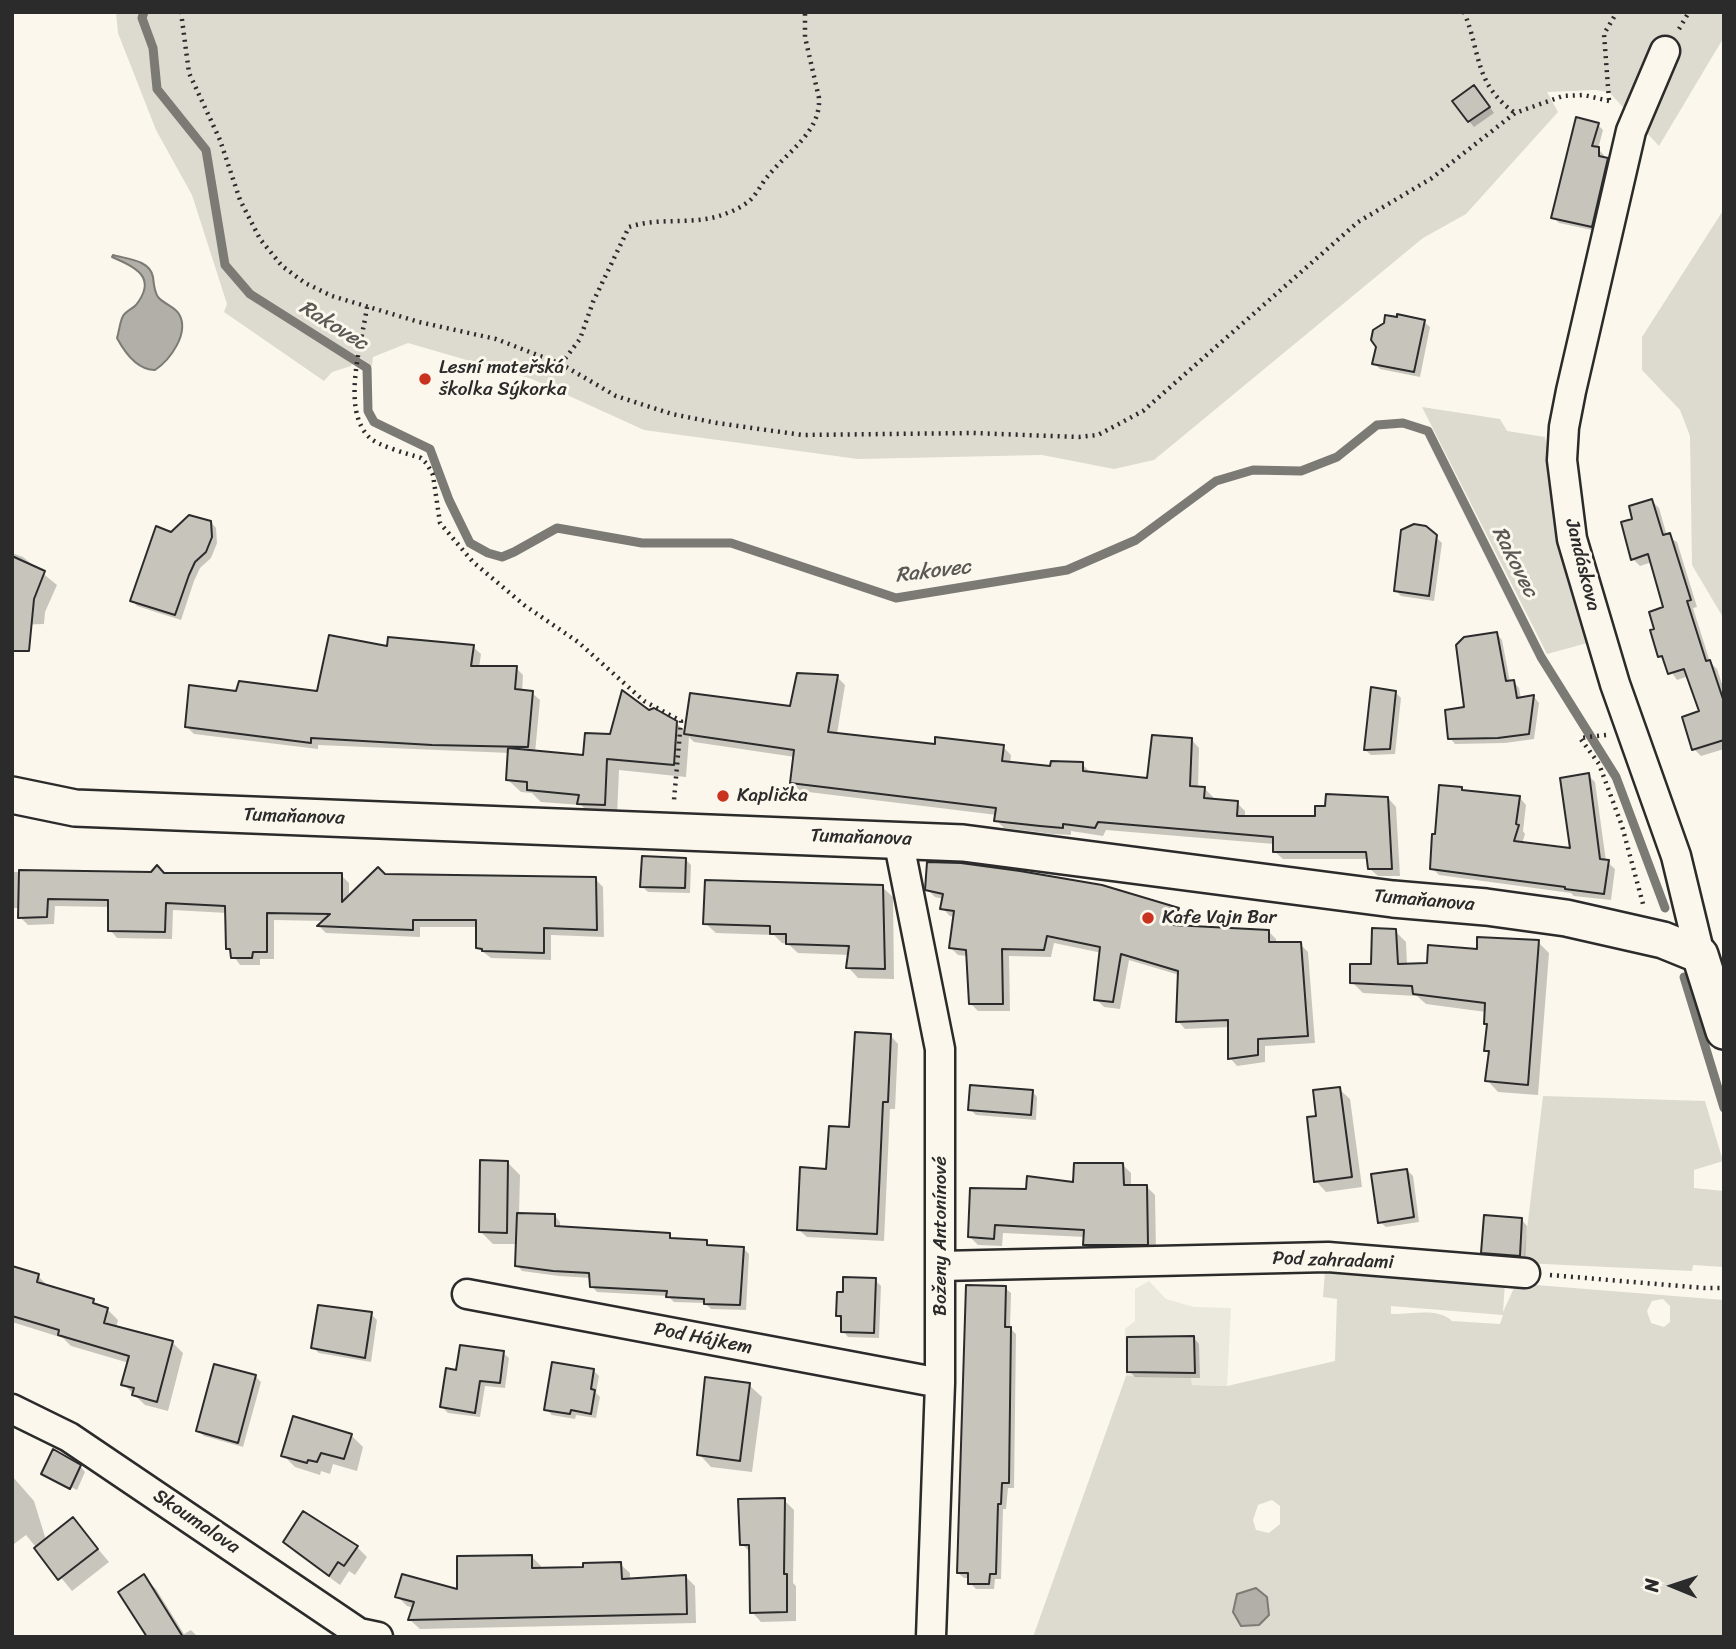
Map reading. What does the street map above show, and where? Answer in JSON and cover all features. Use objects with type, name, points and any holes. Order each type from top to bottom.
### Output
[{"type":"street","name":"Jandáskova","points":[[1665,51],[1631,131],[1574,377],[1564,427],[1562,460],[1572,538],[1581,572],[1615,684],[1676,856],[1700,955],[1724,1031]]},
{"type":"street","name":"Tumaňanova","points":[[12,795],[75,808],[963,843],[1566,918],[1663,940],[1700,955]]},
{"type":"street","name":"Boženy Antonínové","points":[[898,839],[940,1049],[940,1383],[931,1637]]},
{"type":"street","name":"Pod zahradami","points":[[941,1266],[1328,1258],[1525,1273]]},
{"type":"street","name":"Pod Hájkem","points":[[467,1294],[940,1383]]},
{"type":"street","name":"Skoumalova","points":[[12,1409],[69,1437],[359,1633],[377,1637]]},
{"type":"path","points":[[181,12],[189,73],[220,140],[240,200],[260,239],[282,266],[305,283],[332,296],[367,307],[496,339],[561,364],[616,396],[641,405],[718,423],[802,435],[973,432],[1052,436],[1098,435],[1143,411],[1358,222],[1432,178],[1515,113],[1563,96],[1584,95],[1609,100],[1604,34],[1617,12]]},
{"type":"path","points":[[561,364],[580,339],[593,302],[629,227],[642,223],[699,221],[721,215],[750,201],[768,175],[797,146],[815,121],[819,98],[805,37],[805,12]]},
{"type":"path","points":[[1464,12],[1488,85],[1500,103],[1515,113]]},
{"type":"path","points":[[367,307],[356,368],[354,398],[359,420],[371,439],[421,458],[427,464],[433,475],[440,523],[473,562],[524,605],[578,642],[644,701],[681,721],[673,832]]},
{"type":"path","points":[[1611,734],[1580,738],[1599,764],[1622,827],[1644,908]]},
{"type":"path","points":[[1525,1273],[1724,1288]]},
{"type":"shaded area","points":[[116,12],[1724,12],[1724,37],[1659,146],[1609,92],[1547,92],[1558,112],[1466,214],[1423,238],[1154,460],[1114,469],[1042,455],[858,459],[644,430],[532,379],[408,343],[373,357],[372,366],[355,354],[351,366],[332,372],[324,381],[224,312],[227,304],[192,195],[156,130],[118,33]]},
{"type":"shaded area","points":[[1724,209],[1724,619],[1692,565],[1690,436],[1680,410],[1642,370],[1642,337]]},
{"type":"shaded area","points":[[113,255],[137,261],[147,267],[151,271],[158,297],[179,314],[182,321],[177,345],[167,360],[155,370],[137,364],[117,338],[123,316],[136,305],[145,287],[141,274],[136,269],[112,257]]},
{"type":"shaded area","points":[[1422,407],[1500,419],[1507,431],[1545,437],[1566,559],[1591,642],[1547,654]]},
{"type":"shaded area","points":[[1543,1096],[1705,1101],[1723,1161],[1694,1170],[1694,1188],[1724,1191],[1724,1267],[1693,1265],[1692,1271],[1523,1263]]},
{"type":"shaded area","points":[[1358,1270],[1505,1283],[1503,1312],[1514,1288],[1523,1284],[1724,1300],[1724,1637],[1033,1637],[1126,1376],[1191,1377],[1192,1385],[1227,1386],[1335,1361],[1337,1299],[1323,1297],[1325,1271],[1357,1276]],"holes":[[[1663,1299],[1670,1306],[1670,1322],[1664,1327],[1651,1323],[1647,1311],[1652,1301]],[[1391,1306],[1503,1315],[1500,1324],[1452,1321],[1431,1313],[1391,1314]],[[1272,1500],[1280,1506],[1280,1524],[1269,1533],[1256,1530],[1253,1520],[1258,1505]]]},
{"type":"shaded area","points":[[1149,1281],[1166,1299],[1194,1307],[1231,1308],[1227,1386],[1192,1385],[1191,1377],[1126,1376],[1125,1329],[1135,1321],[1135,1289]]},
{"type":"shaded area","points":[[1256,1588],[1267,1597],[1269,1615],[1259,1625],[1241,1626],[1233,1612],[1237,1594]]},
{"type":"building","points":[[1474,85],[1490,107],[1468,122],[1452,101]]},
{"type":"building","points":[[1576,117],[1599,123],[1592,146],[1599,147],[1599,156],[1608,158],[1592,227],[1551,218]]},
{"type":"building","points":[[1397,314],[1425,320],[1414,372],[1372,364],[1376,347],[1371,340],[1373,330],[1384,323],[1385,315],[1397,317]]},
{"type":"building","points":[[1652,499],[1663,535],[1670,533],[1706,661],[1710,660],[1724,702],[1724,740],[1692,750],[1682,717],[1699,711],[1684,669],[1668,674],[1662,656],[1658,657],[1650,630],[1654,629],[1649,612],[1663,607],[1648,554],[1631,560],[1621,522],[1632,519],[1629,506]]},
{"type":"building","points":[[189,515],[211,521],[212,537],[206,552],[195,562],[175,615],[130,601],[156,526],[171,532]]},
{"type":"building","points":[[1414,524],[1426,526],[1437,535],[1429,596],[1394,591],[1401,530]]},
{"type":"building","points":[[12,556],[45,571],[34,599],[29,651],[12,651]]},
{"type":"building","points":[[1497,632],[1506,681],[1514,680],[1517,698],[1534,695],[1529,734],[1448,739],[1445,710],[1464,707],[1456,645],[1464,637]]},
{"type":"building","points":[[329,635],[387,646],[388,637],[474,645],[471,666],[517,666],[515,689],[533,691],[528,747],[311,738],[311,743],[185,727],[189,685],[236,691],[239,681],[317,691]]},
{"type":"building","points":[[797,673],[838,675],[828,732],[935,744],[935,737],[1004,745],[1002,761],[1050,766],[1051,761],[1083,762],[1083,771],[1147,778],[1152,735],[1192,738],[1190,786],[1205,787],[1204,798],[1238,801],[1237,816],[1315,816],[1315,806],[1325,806],[1326,794],[1388,797],[1392,869],[1368,869],[1366,852],[1273,852],[1273,837],[1098,822],[1095,828],[1063,824],[1063,828],[994,821],[996,808],[790,783],[794,750],[684,734],[690,693],[790,706]]},
{"type":"building","points":[[1371,687],[1396,691],[1390,749],[1364,750]]},
{"type":"building","points":[[622,690],[649,710],[654,708],[677,721],[674,765],[607,759],[605,805],[577,804],[579,795],[527,790],[527,782],[506,780],[508,748],[583,755],[585,733],[610,734]]},
{"type":"building","points":[[1589,773],[1600,859],[1609,860],[1604,894],[1430,869],[1439,785],[1520,796],[1516,824],[1519,825],[1514,841],[1570,848],[1560,778]]},
{"type":"building","points":[[642,856],[686,858],[685,888],[640,887]]},
{"type":"building","points":[[927,862],[961,863],[1102,885],[1179,908],[1173,925],[1269,930],[1269,942],[1301,942],[1308,1036],[1258,1039],[1258,1055],[1228,1059],[1228,1020],[1176,1022],[1178,971],[1121,954],[1113,1002],[1094,1000],[1100,947],[1047,936],[1044,950],[1002,949],[1003,1004],[969,1004],[966,950],[949,948],[954,911],[940,909],[943,894],[925,890]]},
{"type":"building","points":[[157,865],[164,873],[342,873],[342,902],[378,867],[385,874],[596,877],[597,930],[544,928],[544,953],[482,951],[476,948],[476,920],[413,920],[413,930],[317,926],[330,914],[267,913],[267,952],[253,952],[252,958],[231,958],[230,949],[226,949],[225,906],[166,903],[165,932],[108,931],[108,900],[48,899],[47,917],[18,918],[19,870],[151,872]]},
{"type":"building","points":[[705,880],[883,885],[885,969],[846,968],[849,946],[786,944],[786,934],[770,934],[770,926],[703,924]]},
{"type":"building","points":[[1372,928],[1396,929],[1398,964],[1427,963],[1428,945],[1477,949],[1477,937],[1539,940],[1528,1085],[1485,1081],[1489,1051],[1484,1051],[1487,1024],[1484,1024],[1485,1003],[1413,994],[1412,986],[1350,983],[1350,964],[1371,964]]},
{"type":"building","points":[[855,1032],[891,1034],[888,1102],[883,1102],[877,1234],[797,1230],[800,1167],[826,1169],[829,1126],[849,1127]]},
{"type":"building","points":[[970,1085],[1033,1090],[1031,1115],[968,1110]]},
{"type":"building","points":[[1340,1087],[1352,1177],[1314,1182],[1307,1117],[1316,1116],[1313,1090]]},
{"type":"building","points":[[480,1160],[508,1161],[507,1233],[479,1232]]},
{"type":"building","points":[[1074,1163],[1123,1163],[1124,1185],[1147,1185],[1148,1245],[1083,1245],[1084,1230],[995,1225],[994,1239],[968,1237],[970,1188],[1026,1189],[1027,1176],[1073,1182]]},
{"type":"building","points":[[1407,1169],[1414,1217],[1378,1223],[1371,1174]]},
{"type":"building","points":[[517,1213],[555,1214],[555,1226],[670,1233],[670,1238],[707,1240],[707,1245],[744,1247],[740,1305],[704,1304],[704,1299],[666,1297],[667,1291],[590,1287],[589,1273],[515,1266]]},
{"type":"building","points":[[1484,1215],[1522,1218],[1520,1256],[1481,1253]]},
{"type":"building","points":[[12,1266],[39,1274],[37,1282],[94,1299],[93,1303],[108,1308],[104,1323],[173,1341],[157,1402],[132,1395],[134,1388],[121,1385],[129,1356],[58,1335],[59,1330],[12,1316]]},
{"type":"building","points":[[843,1277],[876,1278],[874,1333],[841,1332],[841,1316],[836,1316],[837,1292],[843,1292]]},
{"type":"building","points":[[966,1285],[1006,1286],[1005,1327],[1011,1327],[1009,1483],[1002,1483],[1001,1504],[998,1504],[996,1574],[990,1574],[989,1584],[968,1584],[968,1573],[957,1573]]},
{"type":"building","points":[[318,1305],[372,1312],[365,1358],[311,1348]]},
{"type":"building","points":[[1194,1336],[1195,1373],[1127,1372],[1127,1337]]},
{"type":"building","points":[[460,1345],[504,1351],[500,1383],[480,1381],[475,1413],[440,1407],[446,1368],[456,1370]]},
{"type":"building","points":[[552,1362],[594,1369],[591,1389],[595,1390],[591,1414],[571,1410],[570,1414],[544,1410]]},
{"type":"building","points":[[214,1364],[256,1375],[238,1443],[196,1431]]},
{"type":"building","points":[[705,1377],[750,1383],[740,1461],[697,1455]]},
{"type":"building","points":[[293,1416],[352,1434],[344,1459],[321,1453],[317,1462],[308,1460],[307,1463],[281,1456]]},
{"type":"building","points":[[53,1449],[81,1465],[70,1489],[41,1474]]},
{"type":"building","points":[[785,1498],[784,1574],[787,1574],[787,1612],[750,1613],[749,1545],[740,1545],[738,1499]]},
{"type":"building","points":[[303,1511],[358,1546],[344,1566],[338,1562],[329,1576],[283,1542]]},
{"type":"building","points":[[73,1517],[98,1549],[58,1580],[34,1548]]},
{"type":"building","points":[[532,1555],[532,1568],[583,1567],[583,1563],[621,1562],[622,1579],[686,1575],[687,1614],[408,1620],[414,1602],[395,1597],[402,1574],[457,1589],[457,1556]]},
{"type":"building","points":[[144,1574],[183,1637],[147,1637],[118,1592]]},
{"type":"waterway","name":"Rakovec","points":[[144,12],[142,18],[153,48],[157,89],[206,150],[225,265],[250,294],[367,368],[368,411],[374,422],[430,449],[449,500],[470,543],[502,557],[557,528],[642,543],[731,543],[896,598],[1067,570],[1136,540],[1216,481],[1253,470],[1301,471],[1337,457],[1377,425],[1403,423],[1428,431],[1541,657],[1616,777],[1665,908]]},
{"type":"waterway","name":"Rakovec","points":[[1684,977],[1724,1108]]},
{"type":"place","name":"Lesní mateřská školka Sýkorka","points":[[425,379]]},
{"type":"place","name":"Kaplička","points":[[723,796]]},
{"type":"place","name":"Kafe Vajn Bar","points":[[1148,918]]}]
